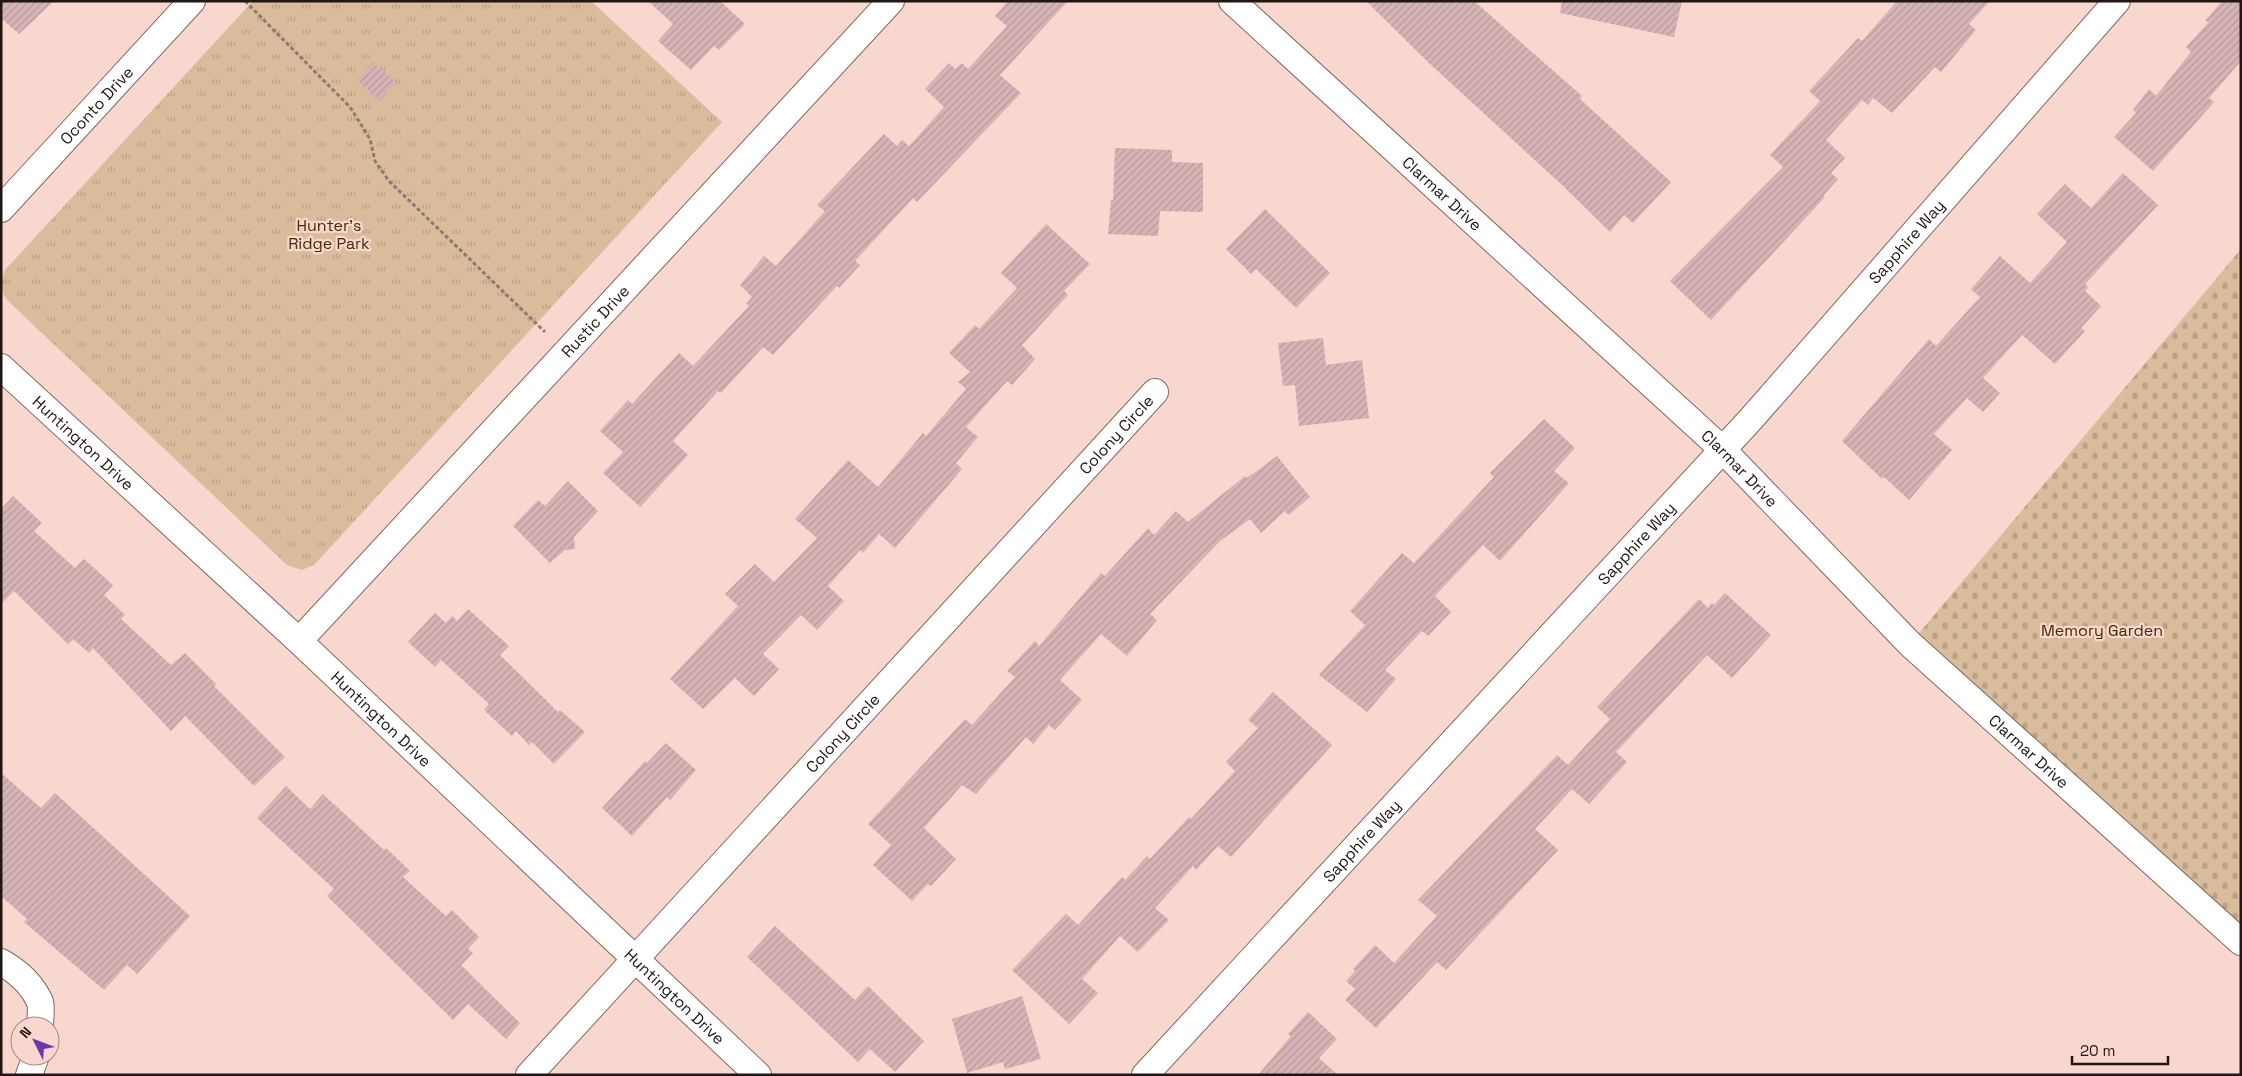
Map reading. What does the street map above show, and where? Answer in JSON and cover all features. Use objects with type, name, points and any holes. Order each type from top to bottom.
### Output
[{"type":"street","name":"Oconto Drive","points":[[1,209],[192,1]]},
{"type":"street","name":"Rustic Drive","points":[[299,641],[567,354],[891,1]]},
{"type":"street","name":"Clarmar Drive","points":[[1232,1],[1722,449],[1910,644],[2241,942]]},
{"type":"street","name":"Sapphire Way","points":[[1145,1075],[1751,419],[2116,1]]},
{"type":"street","name":"Huntington Drive","points":[[1,367],[299,641],[634,960],[758,1075]]},
{"type":"street","name":"Colony Circle","points":[[529,1075],[1155,392]]},
{"type":"street","points":[[1,962],[17,971],[29,985],[40,1003],[40,1016]]},
{"type":"path","points":[[244,1],[350,107],[370,139],[375,161],[389,182],[567,354]]},
{"type":"green space","name":"Hunter's Ridge Park","points":[[253,1],[591,1],[722,122],[314,565],[302,570],[287,565],[7,300],[3,293],[2,285],[5,270]]},
{"type":"green space","name":"Memory Garden","points":[[2241,249],[2241,942],[1910,644]]},
{"type":"building","points":[[1,1],[54,1],[19,34],[1,18]]},
{"type":"building","points":[[648,1],[720,1],[745,24],[719,50],[714,46],[691,70],[658,41],[673,24]]},
{"type":"building","points":[[1008,1],[1068,1],[1000,75],[1021,93],[917,202],[913,198],[855,261],[860,265],[839,288],[837,286],[773,355],[763,347],[721,393],[718,391],[673,441],[688,455],[640,507],[603,473],[623,452],[600,431],[628,400],[632,404],[679,353],[693,366],[749,306],[746,304],[752,297],[740,285],[764,256],[776,266],[825,211],[817,205],[884,134],[897,146],[902,140],[909,146],[944,107],[925,89],[949,63],[955,69],[962,63],[968,69],[1007,26],[995,16]]},
{"type":"building","points":[[1366,1],[1474,1],[1582,96],[1580,99],[1671,182],[1633,223],[1624,215],[1610,232],[1562,185],[1430,64]]},
{"type":"building","points":[[1562,1],[1682,1],[1674,37],[1560,13]]},
{"type":"building","points":[[1897,1],[1990,1],[1969,24],[1976,30],[1941,72],[1935,67],[1892,113],[1873,98],[1868,105],[1862,100],[1826,140],[1845,158],[1831,173],[1838,179],[1823,196],[1825,197],[1711,320],[1670,281],[1783,167],[1770,155],[1820,101],[1809,91],[1858,38],[1862,41]]},
{"type":"building","points":[[2222,1],[2241,1],[2241,61],[2209,98],[2214,102],[2153,171],[2114,137],[2136,113],[2133,110],[2149,89],[2156,96],[2191,52],[2186,47],[2209,22],[2205,21]]},
{"type":"building","points":[[373,62],[396,82],[379,101],[357,80]]},
{"type":"building","points":[[1115,148],[1172,150],[1172,162],[1203,163],[1203,212],[1160,211],[1158,236],[1108,234],[1111,200],[1113,200]]},
{"type":"building","points":[[2123,173],[2158,205],[2085,284],[2088,287],[2085,291],[2101,306],[2081,328],[2085,331],[2055,364],[2022,335],[1983,378],[2000,393],[1983,412],[1967,398],[1934,434],[1952,450],[1909,500],[1884,477],[1882,479],[1842,441],[1929,339],[1936,346],[1980,297],[1971,289],[2000,256],[2030,283],[2067,242],[2037,214],[2065,184],[2091,208]]},
{"type":"building","points":[[1265,209],[1330,273],[1296,308],[1256,269],[1251,274],[1226,249]]},
{"type":"building","points":[[1046,224],[1090,264],[1064,291],[1068,295],[1022,345],[1035,359],[1012,385],[1007,381],[966,427],[978,437],[956,463],[962,469],[895,548],[879,534],[863,553],[860,550],[828,586],[844,601],[817,630],[801,615],[763,654],[779,669],[754,696],[735,678],[703,709],[670,679],[738,606],[725,594],[755,564],[774,582],[817,538],[795,519],[848,460],[878,487],[923,433],[926,436],[966,389],[958,382],[970,372],[949,353],[975,325],[979,329],[1017,288],[1001,273]]},
{"type":"building","points":[[1323,338],[1326,365],[1362,360],[1369,418],[1299,426],[1295,385],[1283,386],[1278,343]]},
{"type":"building","points":[[1544,419],[1575,448],[1554,471],[1569,483],[1500,561],[1483,545],[1435,596],[1451,612],[1428,636],[1422,631],[1385,670],[1396,679],[1367,712],[1319,675],[1365,625],[1350,611],[1402,553],[1414,563],[1494,477],[1490,473]]},
{"type":"building","points":[[1277,456],[1310,497],[1289,515],[1285,511],[1261,533],[1250,519],[1220,541],[1150,614],[1157,620],[1127,656],[1101,634],[1060,680],[1082,700],[1055,730],[1049,725],[1033,744],[1026,737],[976,794],[962,785],[924,828],[956,859],[931,886],[928,884],[912,901],[873,865],[891,845],[868,824],[965,719],[972,725],[1015,677],[1007,671],[1035,641],[1039,646],[1101,573],[1105,576],[1148,528],[1154,535],[1176,511],[1188,522],[1245,476],[1247,478]]},
{"type":"building","points":[[568,481],[598,511],[574,537],[575,549],[565,550],[550,563],[513,526],[538,500],[545,506]]},
{"type":"building","points":[[13,496],[42,523],[34,531],[75,568],[84,559],[113,585],[104,595],[125,615],[121,619],[171,665],[185,653],[216,684],[214,686],[285,757],[254,786],[185,716],[171,731],[93,648],[89,653],[73,639],[68,644],[14,591],[1,604],[1,509]]},
{"type":"building","points":[[1725,593],[1771,635],[1732,678],[1707,655],[1616,752],[1627,762],[1589,804],[1572,789],[1535,829],[1558,850],[1446,970],[1437,962],[1376,1028],[1345,1000],[1355,989],[1346,981],[1355,971],[1353,969],[1375,945],[1394,963],[1437,916],[1418,900],[1557,755],[1568,765],[1610,719],[1597,707],[1699,599],[1708,608],[1712,603],[1714,605]]},
{"type":"building","points":[[468,609],[509,646],[500,655],[558,712],[560,710],[585,732],[554,764],[532,742],[529,745],[516,731],[512,736],[484,710],[489,704],[441,660],[435,667],[408,642],[435,613],[446,623],[452,616],[457,621]]},
{"type":"building","points":[[1273,692],[1332,745],[1231,857],[1218,846],[1196,870],[1193,866],[1155,908],[1169,920],[1138,952],[1120,936],[1082,979],[1098,993],[1069,1024],[1012,970],[1066,914],[1078,925],[1122,877],[1125,880],[1147,856],[1150,859],[1189,817],[1191,819],[1235,771],[1226,762],[1258,728],[1248,720]]},
{"type":"building","points":[[666,743],[696,770],[670,800],[667,797],[632,836],[602,808],[645,761],[647,763]]},
{"type":"building","points":[[1,773],[41,808],[55,793],[190,916],[137,974],[127,965],[104,990],[24,922],[27,919],[1,896]]},
{"type":"building","points":[[286,786],[310,809],[323,794],[384,850],[386,848],[410,871],[403,877],[446,916],[452,910],[479,937],[468,949],[473,953],[461,965],[520,1023],[506,1039],[468,1004],[453,1020],[327,896],[334,889],[257,818]]},
{"type":"building","points":[[775,926],[855,1000],[868,986],[924,1041],[895,1072],[870,1049],[858,1062],[747,957]]},
{"type":"building","points":[[1022,996],[1041,1059],[1005,1069],[1003,1062],[967,1073],[952,1019]]},
{"type":"building","points":[[1308,1012],[1337,1039],[1319,1058],[1338,1075],[1258,1075],[1291,1036],[1288,1034]]}]
